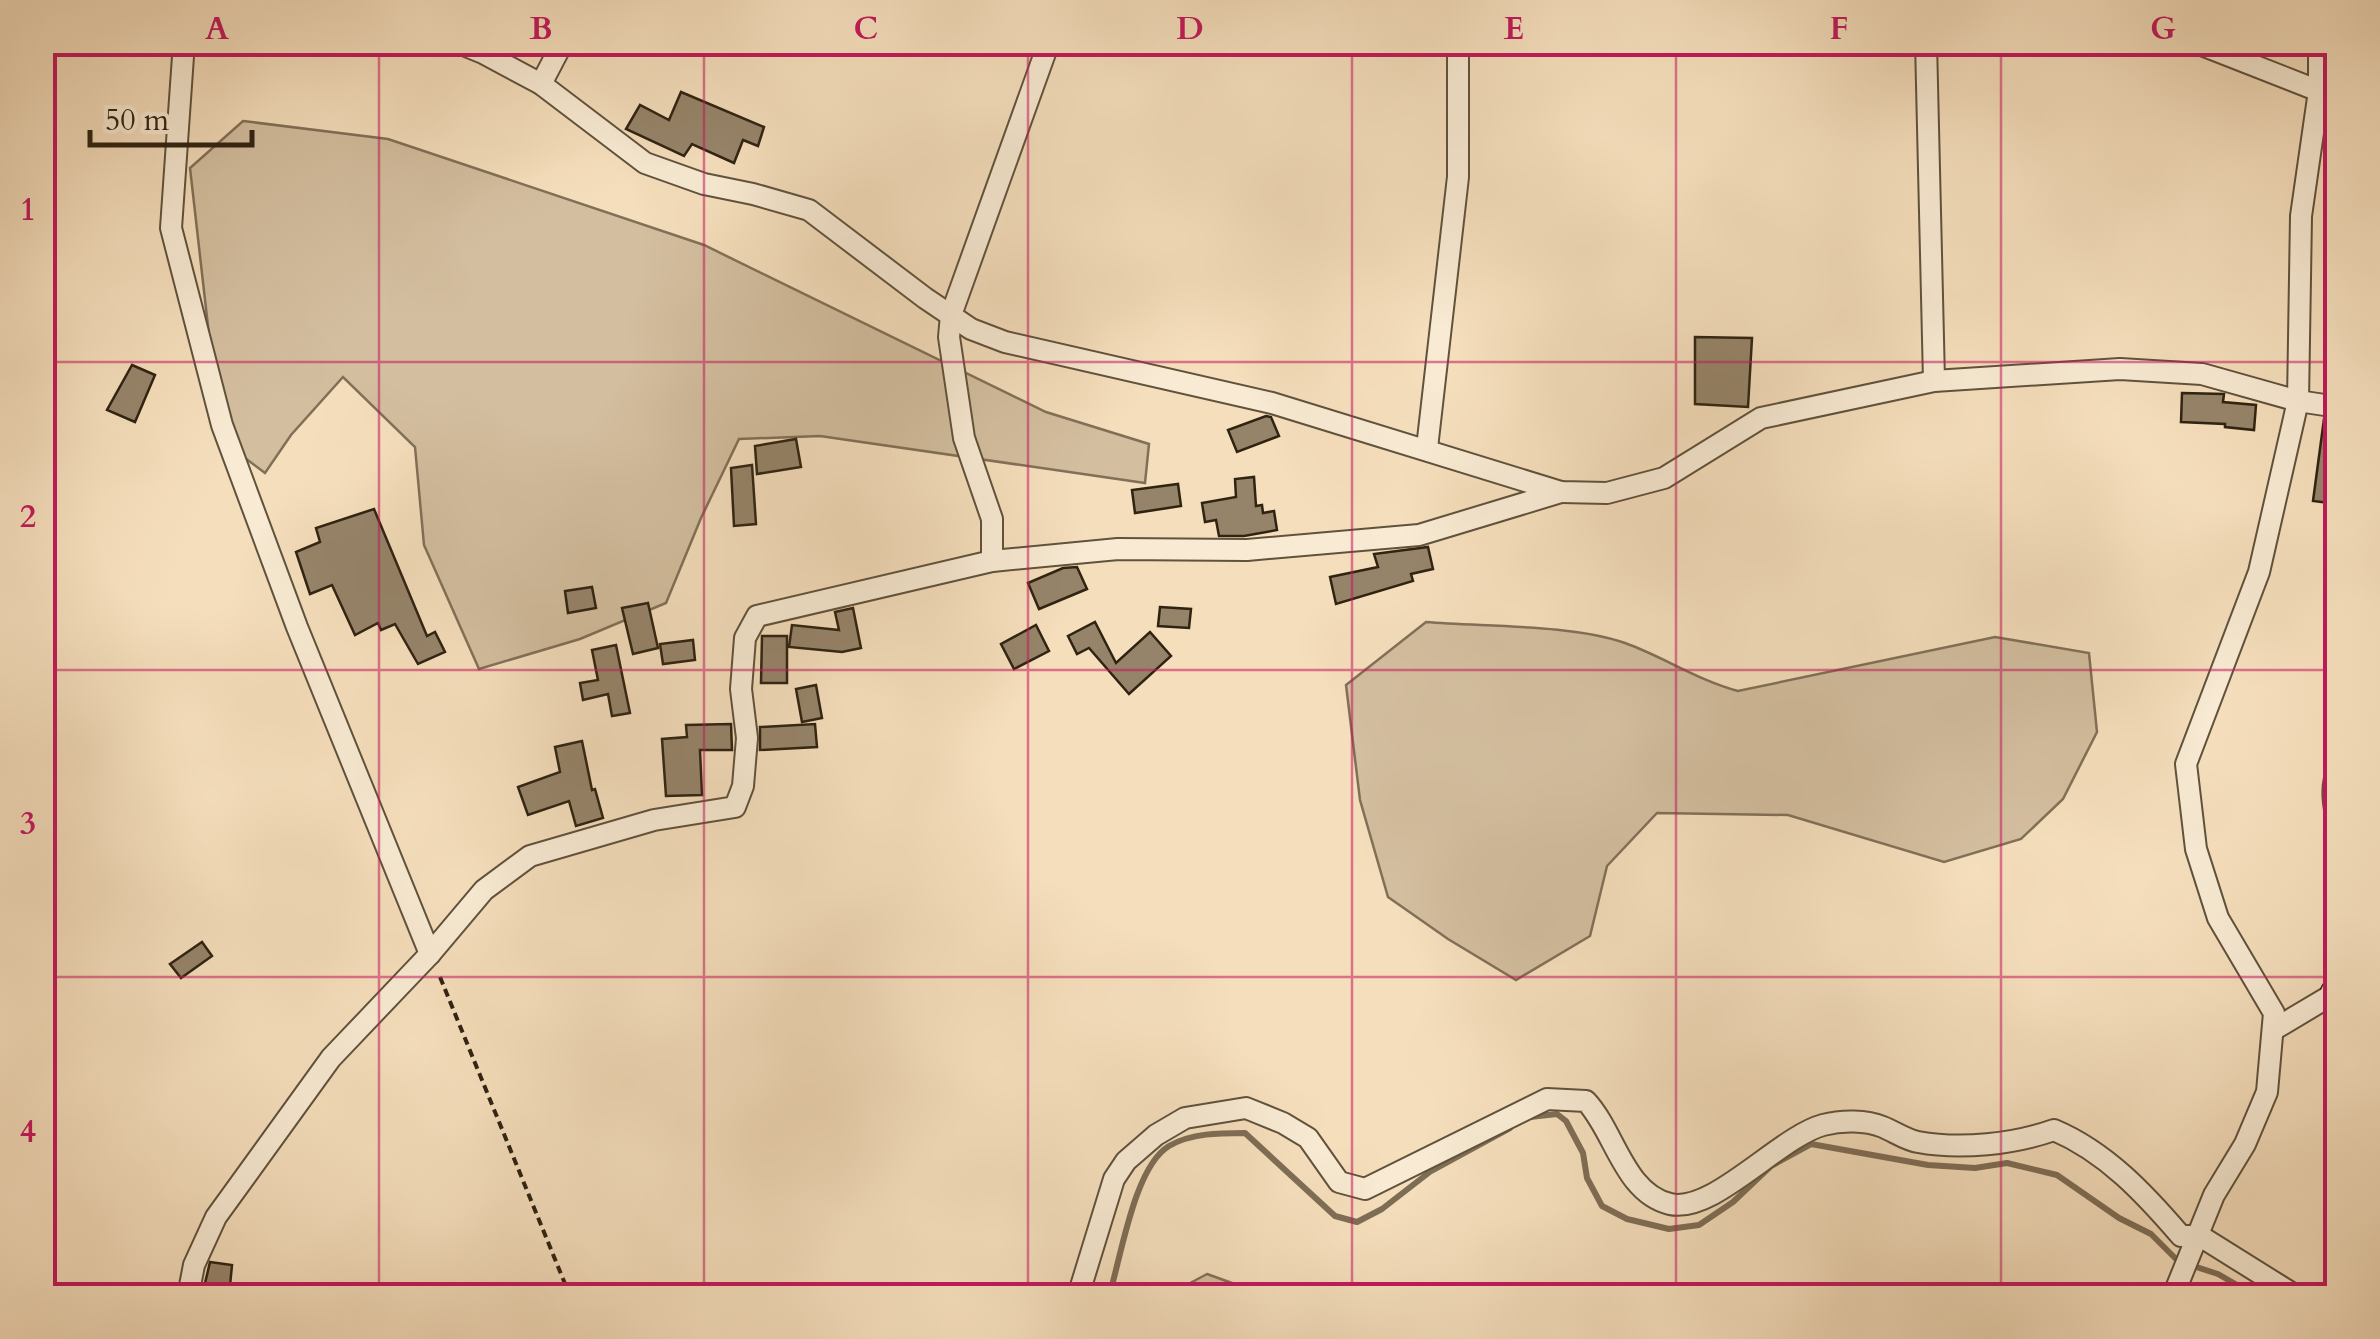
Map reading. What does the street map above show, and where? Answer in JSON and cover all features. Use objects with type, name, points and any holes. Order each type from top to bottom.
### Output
[{"type":"street","points":[[184,42],[171,228],[222,424],[304,644],[430,954]]},
{"type":"street","points":[[456,42],[484,52],[541,84],[645,163],[704,184],[809,210],[972,329],[1005,342],[1272,403],[1428,448],[1560,492],[1608,493],[1664,478],[1761,418],[1934,382],[2120,369],[2202,374],[2298,402],[2338,406]]},
{"type":"street","points":[[541,84],[562,42]]},
{"type":"street","points":[[992,562],[992,519],[964,438],[949,337],[951,315],[1049,42]]},
{"type":"street","points":[[1428,448],[1458,177],[1458,42]]},
{"type":"street","points":[[1926,42],[1934,382]]},
{"type":"street","points":[[2194,42],[2320,90]]},
{"type":"street","points":[[2172,1296],[2214,1195],[2245,1144],[2267,1092],[2274,1013],[2218,918],[2196,849],[2186,764],[2259,572],[2298,402],[2301,216],[2320,90],[2319,42]]},
{"type":"street","points":[[188,1296],[194,1266],[216,1217],[331,1058],[430,954],[484,890],[530,856],[654,820],[735,807],[743,786],[746,738],[741,690],[745,638],[757,616],[992,562],[1118,550],[1247,550],[1419,536],[1560,492]]},
{"type":"street","points":[[2338,771],[2334,777],[2338,824]]},
{"type":"street","points":[[2273,1030],[2336,993],[2338,958]]},
{"type":"street","points":[[1078,1296],[1114,1179],[1126,1161],[1185,1118],[1246,1108],[1308,1138],[1339,1182],[1365,1189],[1547,1099],[1586,1100],[1598,1114],[1635,1182],[1668,1204],[1684,1205],[1702,1200],[1776,1149],[1822,1126],[1851,1122],[1879,1125],[1916,1142],[1946,1144],[2002,1141],[2054,1130],[2137,1186],[2181,1236],[2200,1236],[2296,1296]]},
{"type":"path","points":[[430,954],[570,1296]]},
{"type":"shaded area","points":[[243,121],[388,139],[704,245],[1046,412],[1149,444],[1145,483],[820,436],[739,439],[666,603],[580,639],[479,669],[424,545],[415,447],[343,377],[291,435],[265,473],[225,443],[190,168]]},
{"type":"shaded area","points":[[1426,622],[1554,629],[1604,637],[1738,691],[1995,637],[2089,653],[2097,732],[2063,799],[2021,839],[1944,862],[1788,815],[1657,813],[1607,866],[1590,936],[1516,980],[1388,897],[1360,800],[1346,685]]},
{"type":"shaded area","points":[[1207,1274],[1268,1296],[1166,1296]]},
{"type":"building","points":[[681,92],[764,127],[758,146],[743,140],[734,163],[692,144],[684,156],[626,129],[640,105],[669,120]]},
{"type":"building","points":[[1695,337],[1752,338],[1748,407],[1695,404]]},
{"type":"building","points":[[132,365],[155,375],[135,422],[107,410]]},
{"type":"building","points":[[2182,393],[2224,394],[2223,402],[2256,405],[2254,430],[2181,422]]},
{"type":"building","points":[[1271,417],[1279,436],[1237,452],[1228,430]]},
{"type":"building","points":[[2324,419],[2338,421],[2338,504],[2313,501]]},
{"type":"building","points":[[796,439],[801,467],[757,474],[755,446]]},
{"type":"building","points":[[752,465],[756,524],[734,526],[731,468]]},
{"type":"building","points":[[1254,477],[1256,506],[1262,505],[1263,513],[1274,511],[1277,530],[1219,536],[1216,520],[1205,522],[1202,503],[1236,497],[1235,479]]},
{"type":"building","points":[[1178,484],[1181,506],[1135,513],[1132,490]]},
{"type":"building","points":[[374,509],[427,636],[435,632],[445,652],[418,664],[395,624],[381,630],[378,623],[355,635],[332,585],[310,594],[296,552],[320,542],[316,528]]},
{"type":"building","points":[[1428,547],[1433,569],[1411,574],[1413,581],[1336,604],[1330,577],[1378,567],[1374,554]]},
{"type":"building","points":[[1077,567],[1087,589],[1039,609],[1028,583],[1063,568]]},
{"type":"building","points":[[592,587],[596,608],[568,613],[565,591]]},
{"type":"building","points":[[648,603],[658,648],[633,654],[622,608]]},
{"type":"building","points":[[1160,607],[1191,609],[1189,628],[1158,626]]},
{"type":"building","points":[[853,608],[861,648],[842,652],[789,647],[792,625],[839,630],[835,612]]},
{"type":"building","points":[[1095,622],[1116,663],[1150,632],[1171,656],[1129,694],[1089,648],[1077,654],[1068,636]]},
{"type":"building","points":[[1036,625],[1049,651],[1014,669],[1001,644]]},
{"type":"building","points":[[762,636],[787,636],[787,683],[761,683]]},
{"type":"building","points":[[693,640],[695,660],[663,664],[660,644]]},
{"type":"building","points":[[616,645],[630,713],[612,716],[608,694],[583,700],[580,683],[598,680],[592,650]]},
{"type":"building","points":[[816,685],[822,718],[802,722],[796,689]]},
{"type":"building","points":[[731,724],[732,750],[700,750],[702,795],[666,796],[662,739],[687,737],[686,725]]},
{"type":"building","points":[[815,724],[817,747],[760,750],[760,727]]},
{"type":"building","points":[[582,741],[592,790],[595,789],[603,818],[576,826],[569,801],[528,815],[518,787],[560,772],[555,747]]},
{"type":"building","points":[[202,942],[212,956],[181,978],[170,964]]},
{"type":"building","points":[[210,1262],[232,1265],[229,1296],[202,1296]]},
{"type":"waterway","points":[[1530,1117],[1557,1114],[1566,1121],[1583,1153],[1587,1178],[1602,1206],[1627,1219],[1669,1229],[1699,1225],[1733,1202],[1771,1166],[1811,1144],[1928,1165],[1975,1168],[2007,1163],[2057,1175],[2119,1218],[2151,1234],[2178,1261],[2218,1274],[2256,1296]]},
{"type":"waterway","points":[[1109,1296],[1130,1215],[1147,1173],[1169,1146],[1187,1138],[1245,1133],[1335,1216],[1357,1222],[1382,1209],[1431,1171],[1510,1128]]}]
